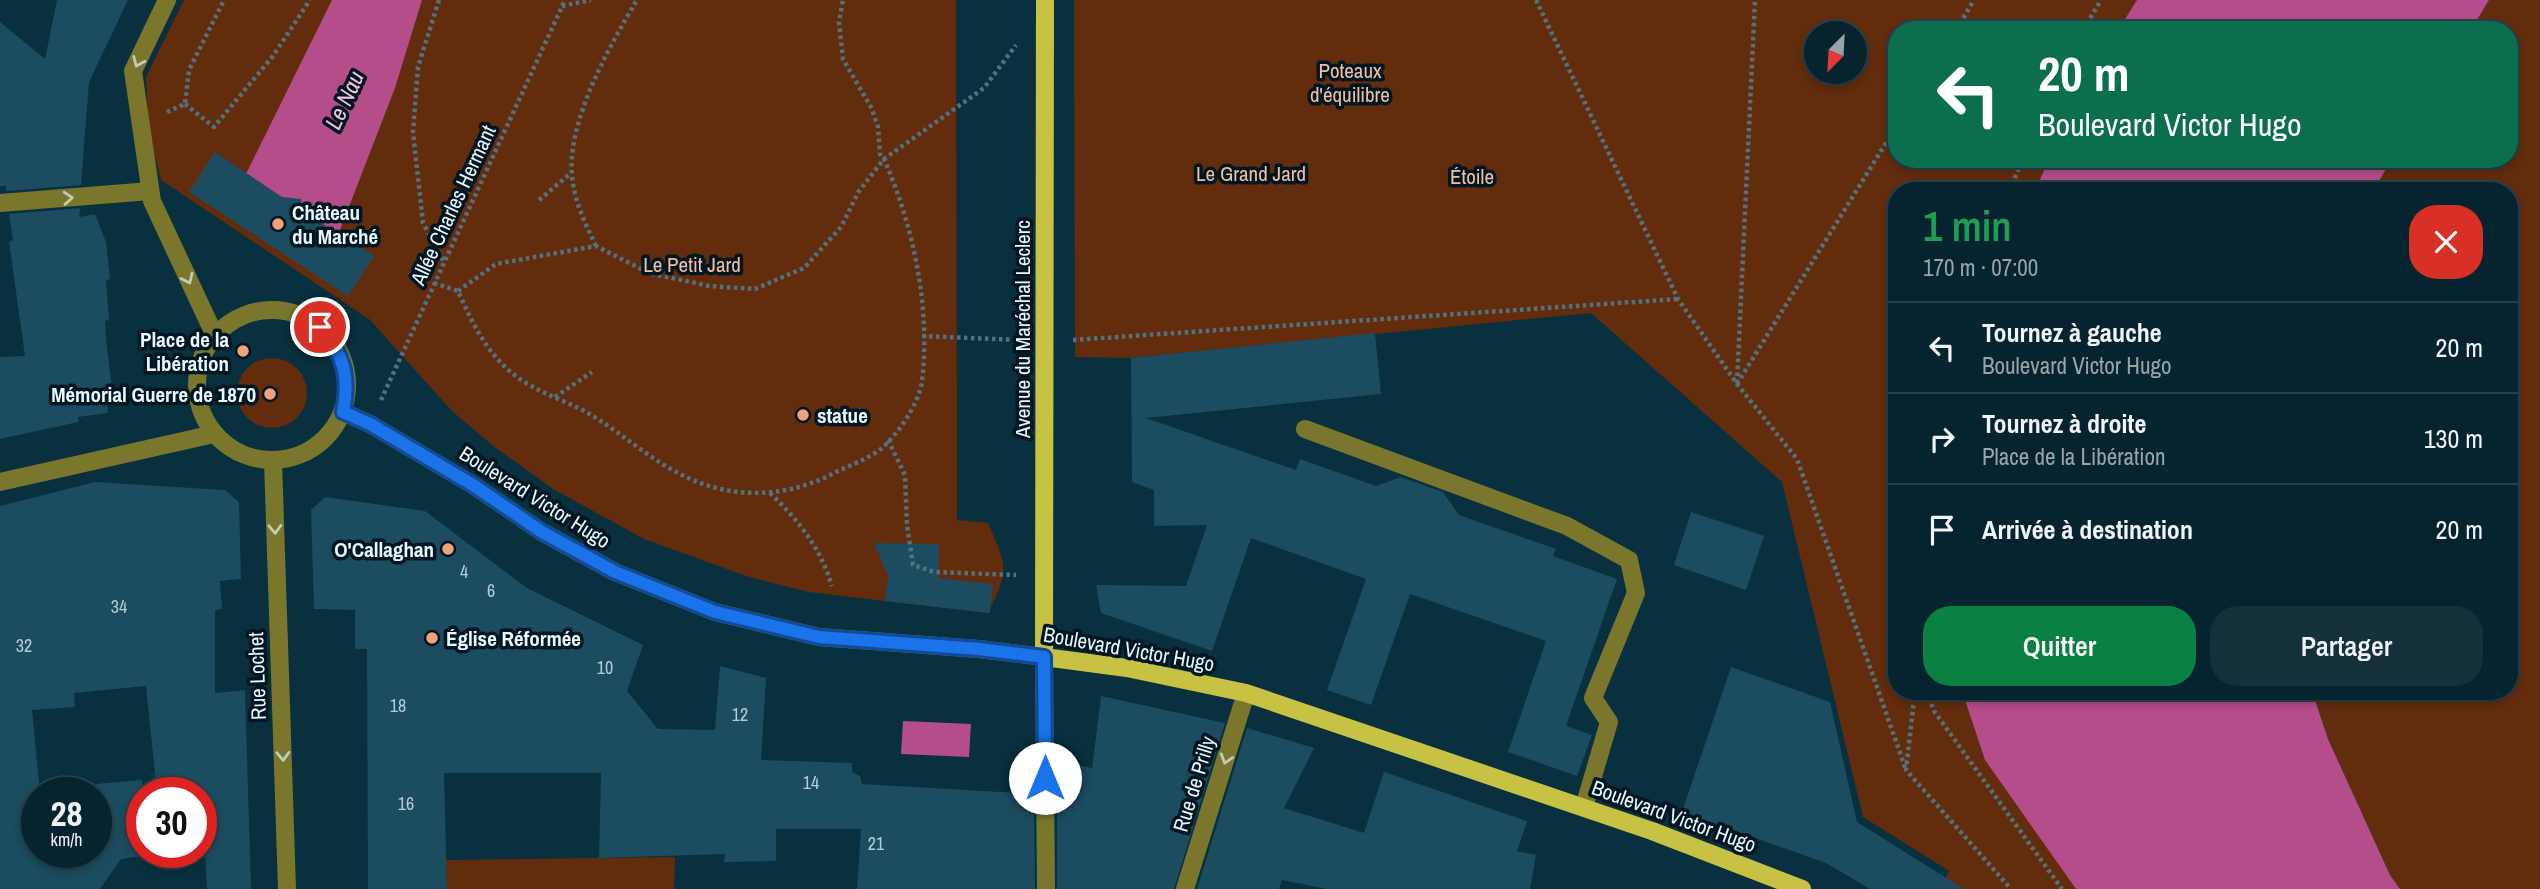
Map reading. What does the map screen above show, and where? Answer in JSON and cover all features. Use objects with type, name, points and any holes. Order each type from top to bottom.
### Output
[{"type":"main road","name":"Avenue du Maréchal Leclerc","points":[[1044,657],[1045,0]]},
{"type":"main road","name":"Boulevard Victor Hugo","points":[[1044,657],[1126,668],[1246,693],[1584,807],[1802,889]]},
{"type":"street","points":[[167,0],[133,71],[150,191],[152,201],[215,336]]},
{"type":"street","points":[[0,203],[150,191]]},
{"type":"street","points":[[277,310],[300,315],[320,327],[335,345],[345,366],[348,389],[343,412],[331,432],[315,447],[295,457],[272,461],[231,449],[214,434],[203,416],[197,396],[197,374],[203,354],[215,336],[233,321],[254,312],[277,310]]},
{"type":"street","name":"Boulevard Victor Hugo","points":[[343,412],[370,424],[473,485],[542,532],[615,572],[715,612],[819,637],[979,649],[1044,657]]},
{"type":"street","points":[[1305,429],[1567,526],[1629,559],[1636,593],[1593,698],[1609,722],[1584,807]]},
{"type":"street","points":[[0,482],[214,434]]},
{"type":"street","name":"Rue Lochet","points":[[272,461],[287,889]]},
{"type":"street","points":[[1044,657],[1046,889]]},
{"type":"street","name":"Rue de Prilly","points":[[1185,889],[1246,693]]},
{"type":"path","points":[[185,104],[189,70],[224,0]]},
{"type":"path","points":[[185,104],[214,127],[273,56],[310,0]]},
{"type":"path","points":[[439,0],[418,67],[413,132],[423,223],[443,262]]},
{"type":"path","name":"Allée Charles Hermant","points":[[370,424],[565,0]]},
{"type":"path","points":[[562,6],[592,0]]},
{"type":"path","points":[[596,246],[577,204],[572,172],[576,130],[617,33],[637,0]]},
{"type":"path","points":[[433,283],[458,291],[481,342],[524,382],[591,415],[659,463],[705,485],[755,495],[818,482],[881,449],[909,414],[922,384],[922,336],[915,251],[903,202],[880,154],[872,109],[844,59],[839,22],[843,0]]},
{"type":"path","points":[[1536,0],[1678,299],[1737,384],[1797,459],[1906,770],[2011,889]]},
{"type":"path","points":[[1737,384],[1755,0]]},
{"type":"path","points":[[1961,21],[1974,0]]},
{"type":"path","points":[[2088,21],[2101,0]]},
{"type":"path","points":[[458,291],[496,264],[596,246],[649,272],[709,286],[755,289],[804,268],[841,227],[859,191],[884,159],[985,88]]},
{"type":"path","points":[[141,124],[185,104]]},
{"type":"path","points":[[1737,384],[1888,140]]},
{"type":"path","points":[[539,200],[572,172]]},
{"type":"path","points":[[922,336],[1045,342],[1678,299]]},
{"type":"path","points":[[554,397],[592,372]]},
{"type":"path","points":[[888,439],[905,475],[907,525],[913,565],[934,572],[989,576],[1045,573]]},
{"type":"path","points":[[769,492],[800,523],[824,558],[832,586]]},
{"type":"path","points":[[1906,770],[1914,700]]},
{"type":"path","points":[[1930,700],[1934,711],[2062,889]]},
{"type":"green space","name":"Le Petit Jard","points":[[184,0],[956,0],[957,520],[988,523],[999,549],[1003,577],[988,613],[808,592],[746,576],[644,539],[553,489],[492,445],[452,411],[369,319],[161,180],[149,133],[146,77]]},
{"type":"green space","name":"Le Grand Jard","points":[[1074,0],[2137,0],[2124,21],[1888,21],[1888,168],[2045,168],[2039,182],[1888,182],[1888,700],[1965,700],[1983,753],[2082,889],[1940,889],[1949,871],[1863,817],[1782,482],[1591,313],[1131,358],[1075,357]]},
{"type":"green space","points":[[2489,0],[2540,0],[2540,889],[2400,889],[2390,875],[2328,739],[2315,700],[2518,700],[2518,182],[2378,182],[2387,168],[2518,168],[2518,21],[2476,21]]},
{"type":"green space","points":[[272,358],[297,368],[307,393],[297,418],[272,428],[247,418],[237,393],[247,368]]},
{"type":"green space","points":[[675,857],[674,889],[447,889],[446,860]]},
{"type":"water","name":"Le Nau","points":[[332,0],[422,0],[395,88],[338,235],[302,211],[299,200],[287,201],[246,174]]},
{"type":"water","points":[[2137,0],[2489,0],[2476,21],[2124,21]]},
{"type":"water","points":[[2045,168],[2387,168],[2378,182],[2039,182]]},
{"type":"water","points":[[1965,700],[2315,700],[2328,739],[2390,875],[2400,889],[2076,889],[1985,760]]},
{"type":"water","points":[[903,721],[971,724],[969,757],[901,754]]},
{"type":"building","points":[[57,0],[128,0],[89,82],[81,185],[6,191],[6,186],[0,186],[0,22],[45,59]]},
{"type":"building","name":"Château du Marché","points":[[215,152],[282,197],[301,199],[303,212],[374,256],[348,296],[189,192]]},
{"type":"building","points":[[80,208],[79,217],[95,214],[106,242],[110,279],[106,280],[109,320],[105,321],[113,396],[107,397],[108,413],[78,417],[78,422],[0,439],[0,357],[25,356],[9,242],[13,240],[9,214]]},
{"type":"building","points":[[1375,333],[1381,394],[1146,418],[1296,470],[1300,459],[1376,486],[1401,477],[1443,492],[1459,515],[1556,549],[1553,556],[1617,579],[1566,726],[1592,735],[1577,776],[1508,752],[1546,641],[1410,594],[1371,705],[1327,690],[1366,579],[1251,538],[1212,651],[1101,613],[1096,585],[1186,586],[1207,525],[1154,526],[1154,490],[1132,482],[1131,358]]},
{"type":"building","points":[[95,482],[225,490],[239,502],[241,579],[220,581],[222,609],[215,610],[215,693],[245,690],[251,889],[207,889],[206,868],[217,868],[217,777],[155,777],[146,686],[74,693],[75,707],[32,710],[38,777],[21,777],[21,868],[112,868],[112,783],[126,781],[126,858],[121,859],[100,889],[0,889],[0,506]]},
{"type":"building","points":[[325,497],[425,511],[527,588],[643,645],[627,691],[658,729],[715,730],[720,666],[766,678],[761,760],[852,763],[852,772],[860,776],[862,784],[1034,794],[1035,889],[857,889],[861,829],[776,829],[776,861],[724,862],[725,854],[599,858],[601,773],[444,773],[447,889],[368,889],[367,649],[355,649],[355,610],[314,609],[311,510]]},
{"type":"building","points":[[1691,512],[1764,536],[1746,590],[1674,565]]},
{"type":"building","points":[[874,543],[939,544],[938,578],[993,584],[990,613],[885,601],[888,576]]},
{"type":"building","points":[[1731,667],[1830,702],[1857,822],[1964,889],[1870,889],[1826,863],[1682,812]]},
{"type":"building","points":[[1101,696],[1225,723],[1174,889],[1057,889],[1057,793],[1074,780],[1074,764],[1092,768]]},
{"type":"building","points":[[1247,728],[1314,748],[1284,808],[1364,833],[1384,772],[1527,821],[1517,851],[1536,855],[1530,889],[1327,889],[1282,880],[1279,889],[1197,889]]},
{"type":"place","name":"Château du Marché","points":[[278,224]]},
{"type":"place","name":"Place de la Libération","points":[[243,351]]},
{"type":"place","name":"Mémorial Guerre de 1870","points":[[270,394]]},
{"type":"place","name":"statue","points":[[803,415]]},
{"type":"place","name":"O'Callaghan","points":[[448,549]]},
{"type":"place","name":"Église Réformée","points":[[432,638]]},
{"type":"route","points":[[320,327],[335,345],[345,366],[348,389],[343,412],[370,424],[473,485],[542,532],[615,572],[715,612],[819,637],[979,649],[1044,657],[1045,778]]},
{"type":"park label","name":"Poteaux d'équilibre","points":[[1350,82]]},
{"type":"park label","name":"Étoile","points":[[1472,176]]}]
